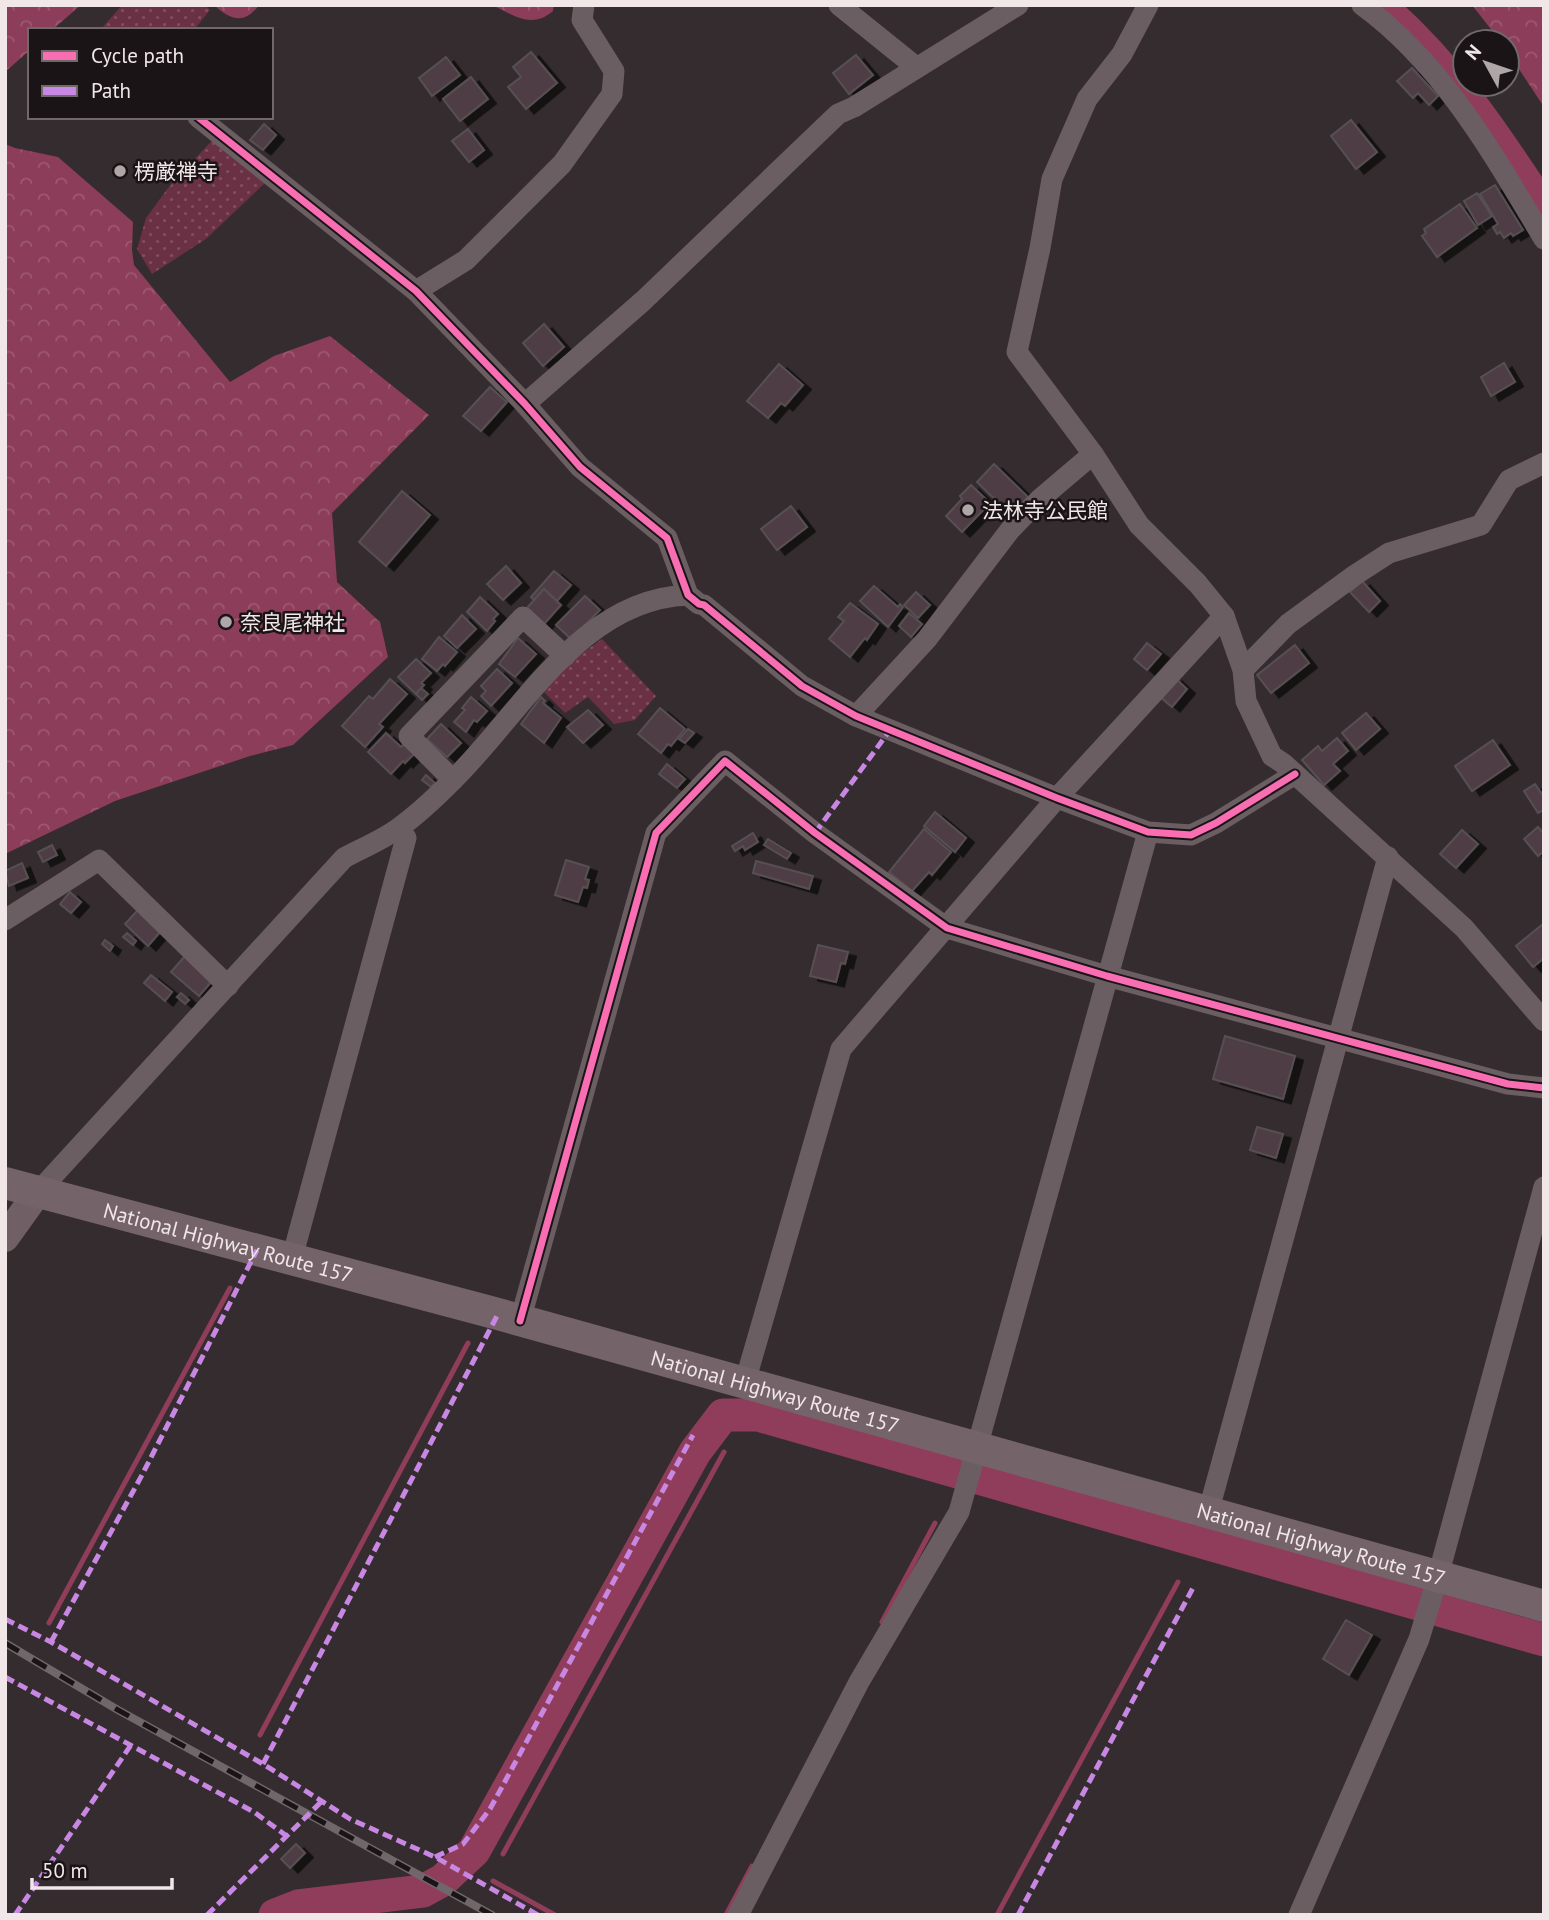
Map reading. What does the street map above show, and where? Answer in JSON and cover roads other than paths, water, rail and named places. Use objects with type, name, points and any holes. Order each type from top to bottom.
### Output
[{"type":"highway","name":"National Highway Route 157","points":[[5,1182],[745,1382],[974,1456],[1208,1513],[1544,1606]]},
{"type":"main road","points":[[5,1238],[38,1192]]},
{"type":"street","points":[[416,291],[466,260],[562,164],[612,94],[614,71],[582,20],[584,5]]},
{"type":"street","points":[[839,5],[916,67]]},
{"type":"street","points":[[525,404],[643,301],[838,114],[854,107],[1018,5]]},
{"type":"street","points":[[1148,5],[1122,54],[1087,99],[1052,178],[1017,352],[1093,454],[1139,525],[1198,584],[1224,615],[1243,670],[1246,701],[1272,756],[1388,857],[1464,928],[1541,1012]]},
{"type":"street","points":[[1362,5],[1383,20],[1426,61],[1491,150],[1544,239]]},
{"type":"street","points":[[201,119],[416,291],[525,404],[580,467],[667,538],[688,595]]},
{"type":"street","points":[[856,716],[927,639],[1010,530],[1040,499],[1093,454]]},
{"type":"street","points":[[1243,670],[1288,624],[1389,553],[1481,525],[1509,480],[1544,463]]},
{"type":"street","points":[[38,1192],[344,858],[399,828],[453,780],[586,635],[636,605],[655,598],[688,595],[704,605],[802,686],[856,716],[1148,832],[1191,835],[1295,774]]},
{"type":"street","points":[[745,1382],[841,1049],[1058,798],[1224,615]]},
{"type":"street","points":[[453,780],[409,736],[523,617],[565,656]]},
{"type":"street","points":[[520,1321],[656,833],[725,761],[815,833],[947,928],[1107,976],[1508,1084],[1544,1088]]},
{"type":"street","points":[[292,1258],[406,838],[399,828]]},
{"type":"street","points":[[738,1915],[859,1682],[959,1512],[1148,832]]},
{"type":"street","points":[[1208,1513],[1388,857]]},
{"type":"street","points":[[5,920],[99,860],[228,986]]},
{"type":"street","points":[[1299,1915],[1419,1639],[1544,1187]]},
{"type":"waterway","points":[[1379,5],[1449,76],[1544,210]]},
{"type":"waterway","points":[[49,1623],[230,1288]]},
{"type":"waterway","points":[[260,1735],[468,1343]]},
{"type":"waterway","points":[[275,1915],[298,1906],[423,1891],[443,1880],[474,1851],[695,1452],[723,1415],[758,1415],[1544,1640]]},
{"type":"waterway","points":[[503,1854],[724,1452]]},
{"type":"waterway","points":[[882,1622],[935,1523]]},
{"type":"waterway","points":[[997,1915],[1178,1582]]},
{"type":"waterway","points":[[726,1915],[752,1866]]},
{"type":"waterway","points":[[493,1881],[555,1915]]},
{"type":"railway","points":[[5,1643],[118,1710],[492,1915]]},
{"type":"place","name":"楞厳禅寺","points":[[120,171]]},
{"type":"place","name":"法林寺公民館","points":[[968,510]]},
{"type":"place","name":"奈良尾神社","points":[[226,622]]}]
